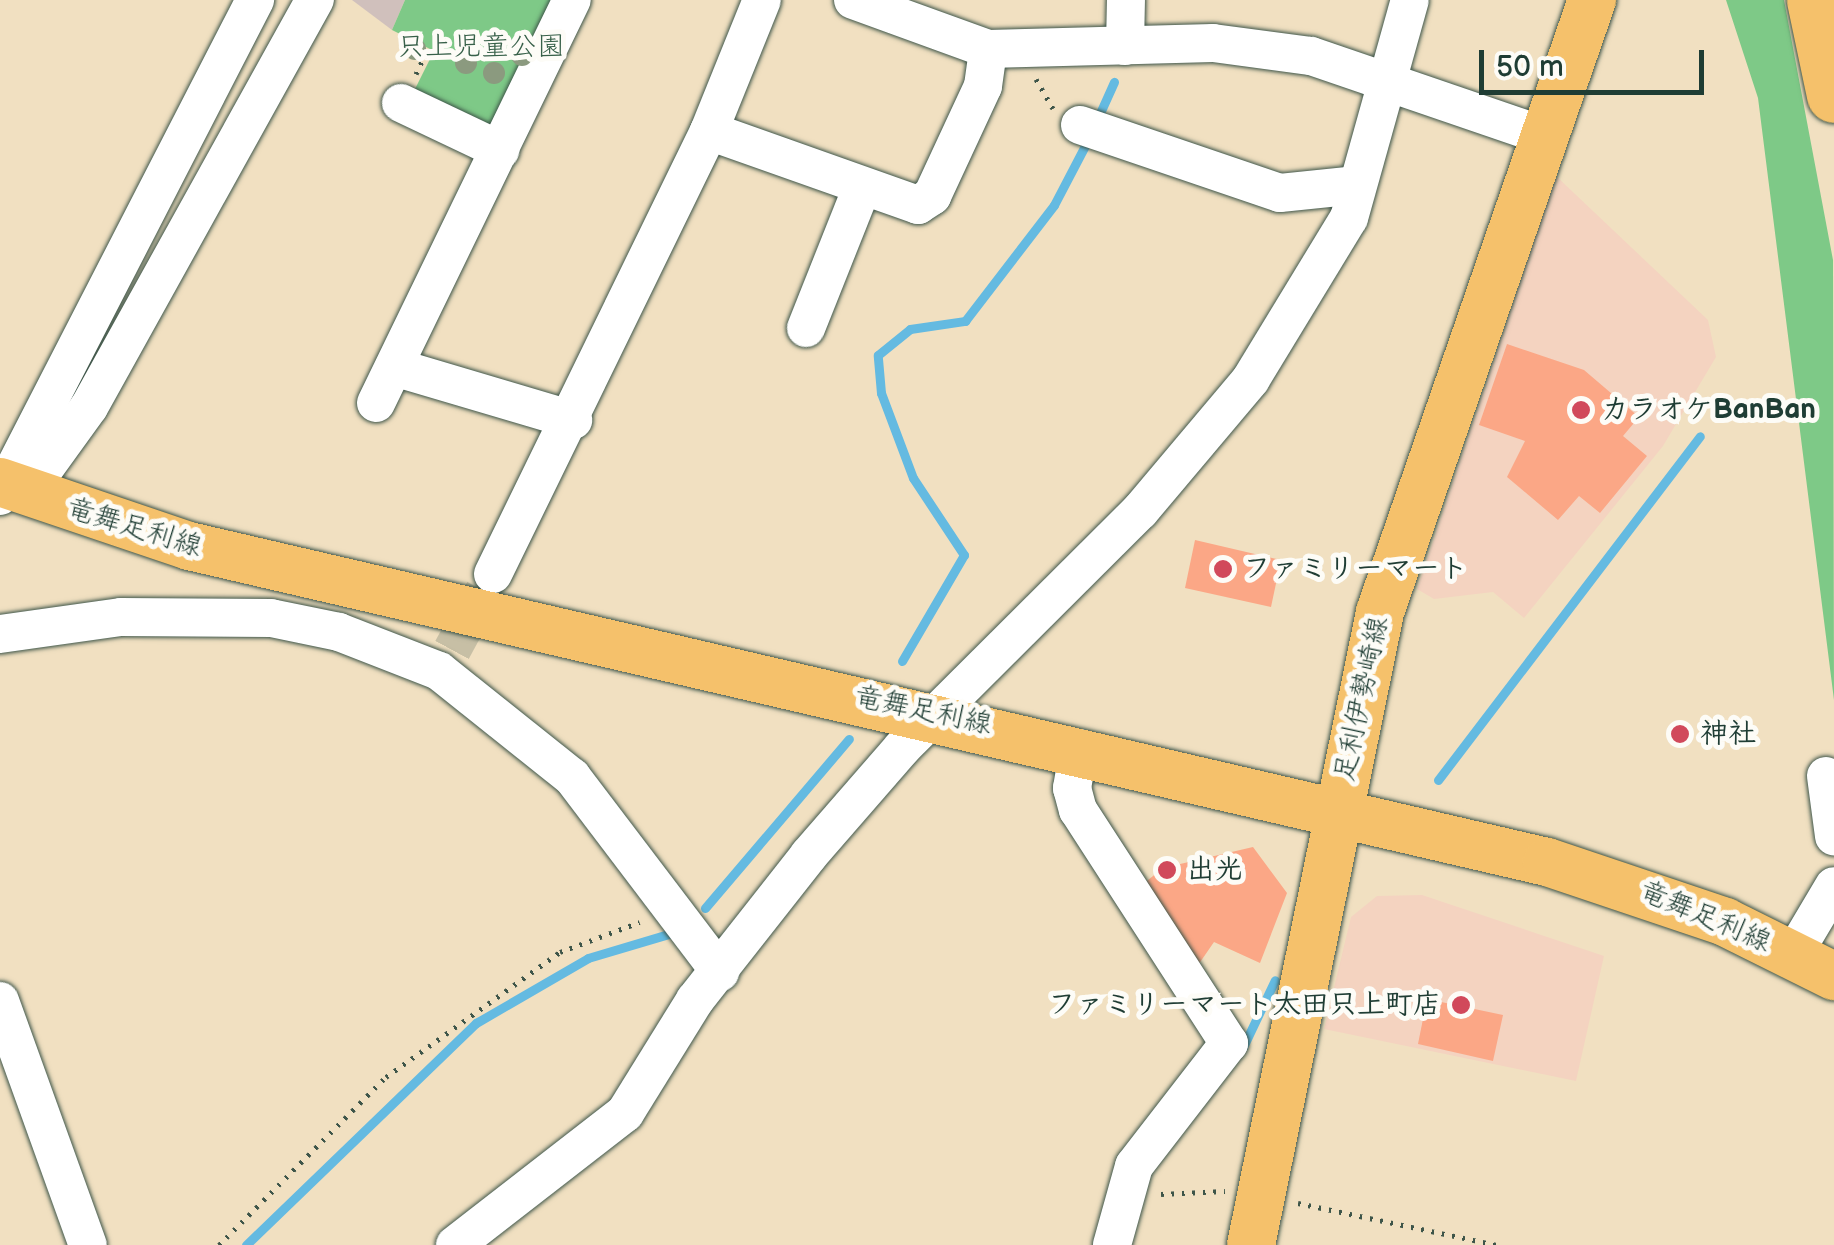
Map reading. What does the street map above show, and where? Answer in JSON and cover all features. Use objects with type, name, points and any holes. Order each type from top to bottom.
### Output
[{"type":"highway","points":[[1814,0],[1834,95]]},
{"type":"main road","name":"足利伊勢崎線","points":[[1251,1245],[1253,1193],[1395,559],[1592,0]]},
{"type":"main road","name":"竜舞足利線","points":[[2,488],[189,546],[942,714],[1635,886],[1814,965]]},
{"type":"street","points":[[2,488],[255,0]]},
{"type":"street","points":[[2,488],[39,476],[89,407],[315,0]]},
{"type":"street","points":[[376,402],[572,0]]},
{"type":"street","points":[[494,574],[572,420],[708,132],[762,0]]},
{"type":"street","points":[[852,0],[928,15],[988,48],[1213,43],[1330,60],[1544,136]]},
{"type":"street","points":[[1125,46],[1126,0]]},
{"type":"street","points":[[455,1245],[625,1113],[720,972],[832,828],[1140,512],[1251,379],[1340,238],[1358,185],[1382,78],[1410,0]]},
{"type":"street","points":[[708,132],[902,206],[932,196],[984,86],[988,48]]},
{"type":"street","points":[[401,103],[500,150]]},
{"type":"street","points":[[1080,125],[1280,193],[1358,185]]},
{"type":"street","points":[[806,328],[861,190]]},
{"type":"street","points":[[394,367],[572,420]]},
{"type":"street","points":[[0,634],[121,617],[271,618],[445,660],[547,751],[676,909],[720,972]]},
{"type":"street","points":[[1080,748],[1078,810],[1229,1043],[1134,1166],[1119,1200],[1112,1245]]},
{"type":"street","points":[[1826,776],[1834,836]]},
{"type":"street","points":[[1814,965],[1834,886]]},
{"type":"street","points":[[0,1001],[88,1245]]},
{"type":"path","points":[[1031,50],[1042,96],[1080,125]]},
{"type":"path","points":[[219,1245],[386,1077],[560,952],[676,909]]},
{"type":"path","points":[[1119,1200],[1253,1193],[1497,1245]]},
{"type":"shaded area","points":[[352,0],[405,0],[392,30]]},
{"type":"shaded area","name":"カラオケBanBan","points":[[1556,176],[1708,320],[1716,357],[1663,446],[1524,618],[1493,592],[1434,599],[1417,589]]},
{"type":"shaded area","name":"ファミリーマート太田只上町店","points":[[1422,895],[1604,956],[1576,1081],[1324,1029],[1351,917],[1377,896]]},
{"type":"green space","name":"只上児童公園","points":[[405,0],[555,0],[496,123],[477,129],[410,99],[434,51],[392,30]]},
{"type":"green space","points":[[1726,0],[1784,0],[1833,260],[1834,700],[1758,98]]},
{"type":"building","points":[[1507,344],[1584,370],[1639,417],[1623,436],[1647,456],[1600,513],[1579,496],[1558,520],[1507,477],[1525,441],[1479,425]]},
{"type":"building","points":[[1195,540],[1281,560],[1271,607],[1185,588]]},
{"type":"building","points":[[1253,847],[1287,893],[1260,963],[1214,942],[1194,971],[1138,888],[1163,868]]},
{"type":"building","points":[[1427,999],[1503,1015],[1493,1061],[1418,1044]]},
{"type":"waterway","points":[[1096,122],[1114,82]]},
{"type":"waterway","points":[[902,661],[964,555],[913,478],[881,393],[878,355],[910,329],[965,321],[1054,205],[1090,136]]},
{"type":"waterway","points":[[1438,780],[1700,436]]},
{"type":"waterway","points":[[705,908],[849,739]]},
{"type":"waterway","points":[[246,1245],[476,1023],[588,958],[672,933]]},
{"type":"waterway","points":[[1243,1047],[1275,980]]},
{"type":"tunnel","points":[[452,650],[484,591]]},
{"type":"place","name":"カラオケBanBan","points":[[1581,410]]},
{"type":"place","name":"ファミリーマート","points":[[1223,569]]},
{"type":"place","name":"神社","points":[[1680,734]]},
{"type":"place","name":"出光","points":[[1167,870]]},
{"type":"place","name":"ファミリーマート太田只上町店","points":[[1461,1005]]}]
